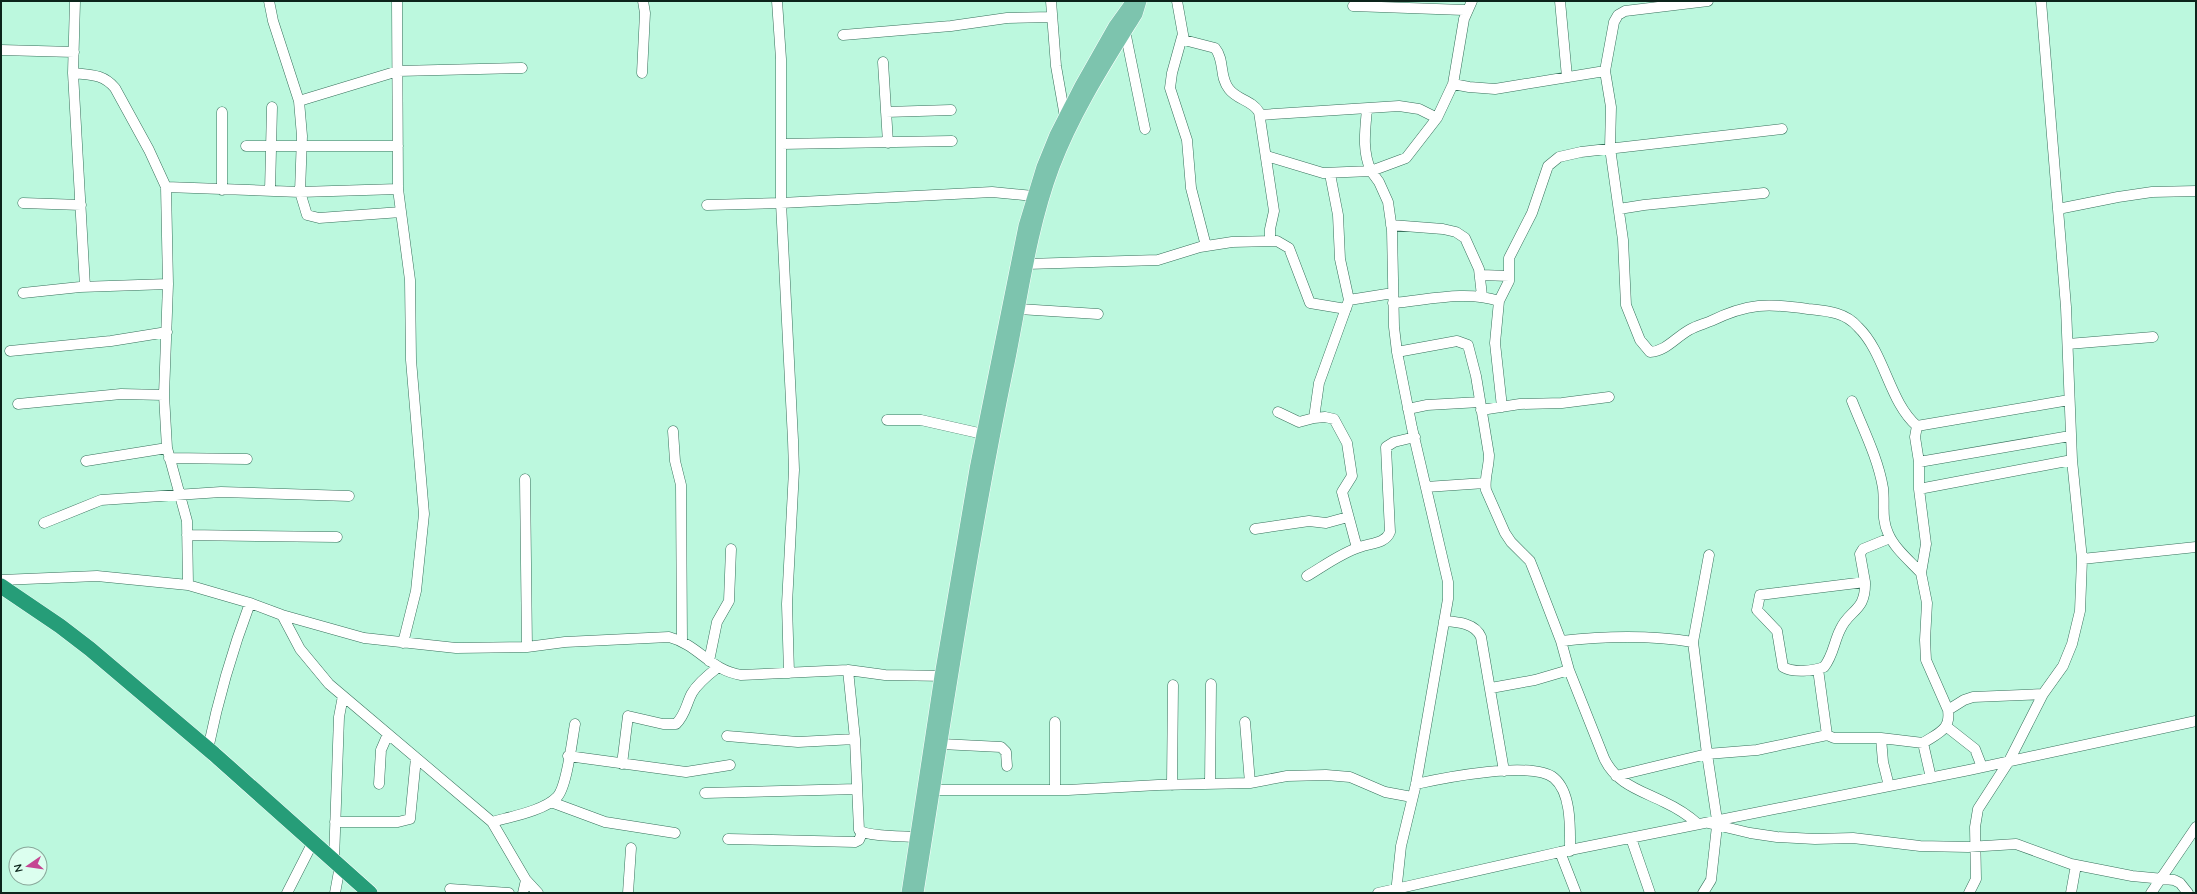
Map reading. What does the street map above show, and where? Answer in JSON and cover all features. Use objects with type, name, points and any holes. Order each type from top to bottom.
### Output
[{"type":"highway","points":[[1,586],[84,644],[208,749],[370,893]]},
{"type":"main road","points":[[917,893],[941,744],[946,676],[982,434],[1020,249],[1033,196],[1050,147],[1115,26],[1133,1]]},
{"type":"main road","points":[[908,893],[946,676],[1027,264],[1043,197],[1063,143],[1084,98],[1136,14],[1140,1]]},
{"type":"street","points":[[75,1],[73,73],[85,287]]},
{"type":"street","points":[[270,1],[273,21],[299,101],[302,145],[300,192],[307,215],[313,218],[401,212]]},
{"type":"street","points":[[398,1],[398,189],[410,280],[411,360],[424,514],[416,591],[403,643]]},
{"type":"street","points":[[642,73],[645,14],[643,1]]},
{"type":"street","points":[[777,1],[781,59],[781,203],[794,455],[787,604],[789,673]]},
{"type":"street","points":[[1051,1],[1056,66],[1065,117]]},
{"type":"street","points":[[1176,1],[1182,37],[1173,66],[1170,88],[1186,140],[1191,188],[1206,246]]},
{"type":"street","points":[[1267,156],[1317,172],[1330,174],[1371,171],[1406,158],[1437,118],[1453,84],[1464,10],[1472,1]]},
{"type":"street","points":[[1560,1],[1567,77]]},
{"type":"street","points":[[1708,1],[1647,7],[1625,11],[1618,15],[1614,22],[1605,70],[1612,107],[1610,148],[1623,240],[1626,304],[1640,340],[1650,352],[1663,349],[1693,328],[1727,312],[1747,306],[1778,305],[1831,312],[1850,319],[1863,332],[1883,366],[1901,404],[1917,426]]},
{"type":"street","points":[[1969,893],[1976,879],[1975,827],[1978,810],[2008,761],[2043,694],[2063,666],[2075,634],[2080,611],[2082,559],[2070,436],[2068,344],[2041,1]]},
{"type":"street","points":[[1354,6],[1464,10]]},
{"type":"street","points":[[843,35],[951,26],[1007,18],[1052,17]]},
{"type":"street","points":[[1125,31],[1145,129]]},
{"type":"street","points":[[1182,37],[1186,42],[1215,48],[1220,56],[1229,90],[1254,105],[1260,115],[1274,211],[1270,229],[1270,241]]},
{"type":"street","points":[[1,50],[74,52]]},
{"type":"street","points":[[883,62],[888,143]]},
{"type":"street","points":[[299,101],[398,71],[522,68]]},
{"type":"street","points":[[1453,84],[1469,88],[1495,89],[1605,70]]},
{"type":"street","points":[[73,73],[100,76],[108,80],[115,88],[149,150],[166,187],[168,284],[164,395],[168,453],[181,494],[187,521],[188,585]]},
{"type":"street","points":[[1260,115],[1409,106],[1437,118]]},
{"type":"street","points":[[270,191],[272,107]]},
{"type":"street","points":[[1367,109],[1364,147],[1371,171],[1379,182],[1388,202],[1391,225],[1393,298],[1397,352],[1408,409],[1448,582],[1444,620],[1416,784],[1402,846],[1396,891]]},
{"type":"street","points":[[886,112],[951,110]]},
{"type":"street","points":[[222,112],[222,190]]},
{"type":"street","points":[[1502,406],[1495,351],[1499,301],[1508,286],[1508,263],[1511,252],[1532,214],[1548,166],[1559,157],[1610,148],[1782,129]]},
{"type":"street","points":[[780,144],[952,142]]},
{"type":"street","points":[[246,146],[398,146]]},
{"type":"street","points":[[1314,418],[1319,383],[1348,305],[1340,259],[1338,215],[1330,174]]},
{"type":"street","points":[[166,187],[300,192],[398,189]]},
{"type":"street","points":[[2058,209],[2123,196],[2152,192],[2196,191]]},
{"type":"street","points":[[707,205],[781,203],[992,192],[1033,196]]},
{"type":"street","points":[[1619,209],[1644,205],[1764,193]]},
{"type":"street","points":[[23,203],[81,205]]},
{"type":"street","points":[[1391,225],[1443,229],[1461,235],[1468,241],[1481,275],[1482,296]]},
{"type":"street","points":[[1027,264],[1158,260],[1206,246],[1232,242],[1270,241],[1283,243],[1289,248],[1310,304],[1348,305],[1393,298],[1482,296],[1499,301]]},
{"type":"street","points":[[1481,275],[1509,276]]},
{"type":"street","points":[[23,292],[85,287],[168,284]]},
{"type":"street","points":[[1019,309],[1098,314]]},
{"type":"street","points":[[10,351],[111,341],[167,332]]},
{"type":"street","points":[[2068,344],[2153,337]]},
{"type":"street","points":[[1397,352],[1447,342],[1463,342],[1468,345],[1471,354],[1489,456],[1489,467],[1484,483],[1505,533],[1511,542],[1530,561],[1561,641],[1569,670],[1604,758],[1616,776],[1631,787],[1702,823]]},
{"type":"street","points":[[18,404],[121,394],[164,395]]},
{"type":"street","points":[[1408,409],[1427,405],[1502,406],[1567,403],[1609,396]]},
{"type":"street","points":[[1917,426],[2069,400]]},
{"type":"street","points":[[1852,401],[1878,467],[1883,489],[1882,514],[1890,538],[1921,573]]},
{"type":"street","points":[[1278,412],[1299,422],[1325,417],[1334,419],[1347,443],[1352,476],[1342,492],[1357,548]]},
{"type":"street","points":[[887,420],[921,420],[982,434]]},
{"type":"street","points":[[1616,776],[1707,754],[1757,750],[1827,735],[1839,738],[1881,738],[1923,743],[1947,727],[1950,719],[1948,710],[1926,660],[1925,640],[1927,603],[1921,582],[1921,573],[1926,551],[1919,489],[1920,462],[1915,437],[1917,426]]},
{"type":"street","points":[[673,431],[675,461],[680,485],[682,641]]},
{"type":"street","points":[[1920,462],[2070,436]]},
{"type":"street","points":[[1307,576],[1357,548],[1377,543],[1388,536],[1390,532],[1386,447],[1394,442],[1415,437]]},
{"type":"street","points":[[86,461],[168,453],[247,459]]},
{"type":"street","points":[[1919,489],[2072,460]]},
{"type":"street","points":[[525,479],[526,648]]},
{"type":"street","points":[[1426,487],[1484,483]]},
{"type":"street","points":[[44,523],[101,500],[221,492],[349,496]]},
{"type":"street","points":[[1255,529],[1309,521],[1326,523],[1348,517]]},
{"type":"street","points":[[187,534],[337,537]]},
{"type":"street","points":[[1865,582],[1760,595],[1757,610],[1777,631],[1783,667],[1794,670],[1818,669],[1824,667],[1829,661],[1843,624],[1857,611],[1866,594],[1865,582],[1860,554],[1863,549],[1890,538]]},
{"type":"street","points":[[2082,559],[2196,547]]},
{"type":"street","points":[[622,764],[628,716],[663,724],[676,724],[684,715],[692,693],[713,664],[717,622],[729,602],[731,549]]},
{"type":"street","points":[[1703,893],[1709,886],[1712,875],[1717,823],[1693,642],[1709,555]]},
{"type":"street","points":[[1,580],[96,576],[188,585],[282,615],[364,638],[403,643],[456,648],[526,648],[565,642],[661,638],[682,641],[713,664],[730,673],[741,675],[848,670],[885,675],[946,676]]},
{"type":"street","points":[[208,749],[214,720],[226,678],[250,604]]},
{"type":"street","points":[[282,615],[300,649],[329,684],[492,822],[526,880],[538,893]]},
{"type":"street","points":[[1444,620],[1464,623],[1479,633],[1491,688],[1504,771]]},
{"type":"street","points":[[1561,641],[1598,637],[1646,636],[1693,642]]},
{"type":"street","points":[[1818,669],[1827,735]]},
{"type":"street","points":[[848,670],[855,740],[858,826],[862,833]]},
{"type":"street","points":[[1491,688],[1525,683],[1569,670]]},
{"type":"street","points":[[1210,784],[1211,684]]},
{"type":"street","points":[[1172,785],[1173,685]]},
{"type":"street","points":[[1948,710],[1964,700],[1973,697],[2043,694]]},
{"type":"street","points":[[335,893],[337,863],[335,822],[339,717],[343,696]]},
{"type":"street","points":[[1378,893],[1396,891],[1565,852],[1702,823],[1717,823],[2196,721]]},
{"type":"street","points":[[1055,722],[1055,790]]},
{"type":"street","points":[[1245,722],[1250,783]]},
{"type":"street","points":[[492,822],[537,809],[556,798],[562,788],[575,724]]},
{"type":"street","points":[[1947,727],[1975,749],[1982,767]]},
{"type":"street","points":[[379,784],[381,750],[388,734]]},
{"type":"street","points":[[727,736],[798,742],[855,740]]},
{"type":"street","points":[[1881,738],[1883,762],[1889,786]]},
{"type":"street","points":[[1923,743],[1930,778]]},
{"type":"street","points":[[941,744],[1002,747],[1006,752],[1007,766]]},
{"type":"street","points":[[568,756],[686,772],[730,765]]},
{"type":"street","points":[[335,822],[398,822],[410,819],[416,758]]},
{"type":"street","points":[[1416,784],[1453,776],[1504,771],[1539,771],[1555,778],[1564,795],[1570,818],[1565,852],[1576,893]]},
{"type":"street","points":[[934,790],[1055,790],[1250,783],[1296,775],[1338,775],[1359,780],[1385,792],[1412,797]]},
{"type":"street","points":[[705,793],[857,790]]},
{"type":"street","points":[[551,802],[605,822],[675,833]]},
{"type":"street","points":[[1717,823],[1777,837],[1815,839],[1853,838],[1920,846],[1976,847],[2016,844],[2076,865],[2162,880],[2174,880],[2180,883],[2188,893]]},
{"type":"street","points":[[2151,893],[2162,880],[2196,827]]},
{"type":"street","points":[[862,833],[917,837]]},
{"type":"street","points":[[728,839],[854,842],[859,840],[862,833]]},
{"type":"street","points":[[1631,838],[1650,893]]},
{"type":"street","points":[[287,893],[314,842]]},
{"type":"street","points":[[628,893],[631,848]]},
{"type":"street","points":[[2071,893],[2076,865]]},
{"type":"street","points":[[523,893],[526,880]]},
{"type":"street","points":[[450,889],[509,893]]}]
